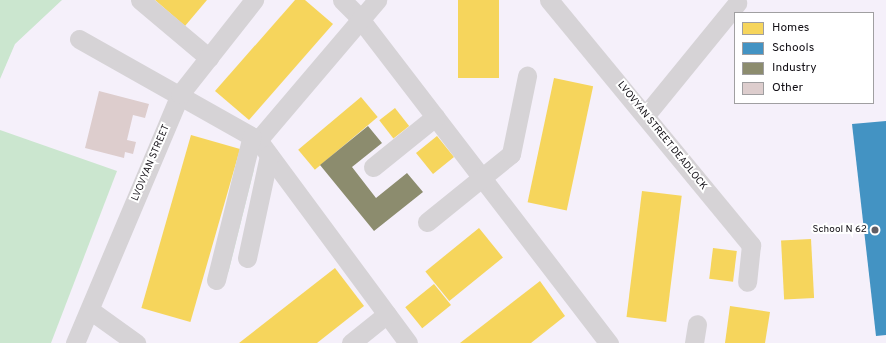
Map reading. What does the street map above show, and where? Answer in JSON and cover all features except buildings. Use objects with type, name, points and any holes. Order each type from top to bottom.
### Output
[{"type":"street","points":[[140,0],[209,58]]},
{"type":"street","name":"LVOVYAN STREET","points":[[75,343],[180,94],[254,0]]},
{"type":"street","points":[[342,0],[360,18],[609,343]]},
{"type":"street","points":[[216,280],[260,144],[360,18],[377,0]]},
{"type":"street","name":"LVOVYAN STREET DEADLOCK","points":[[549,0],[751,245],[747,282]]},
{"type":"street","points":[[646,116],[737,3]]},
{"type":"street","points":[[79,39],[180,94],[260,144],[408,343]]},
{"type":"street","points":[[427,222],[510,154],[527,76]]},
{"type":"street","points":[[373,167],[435,116]]},
{"type":"street","points":[[247,258],[260,144]]},
{"type":"street","points":[[90,310],[136,343]]},
{"type":"street","points":[[351,343],[387,314]]},
{"type":"street","points":[[694,343],[697,324]]},
{"type":"green space","points":[[0,0],[62,0],[15,44],[0,79]]},
{"type":"green space","points":[[0,130],[117,171],[51,343],[0,343]]},
{"type":"green space","points":[[250,169],[254,170],[228,272],[225,271]]},
{"type":"place","name":"School N 62","points":[[875,230]]}]
